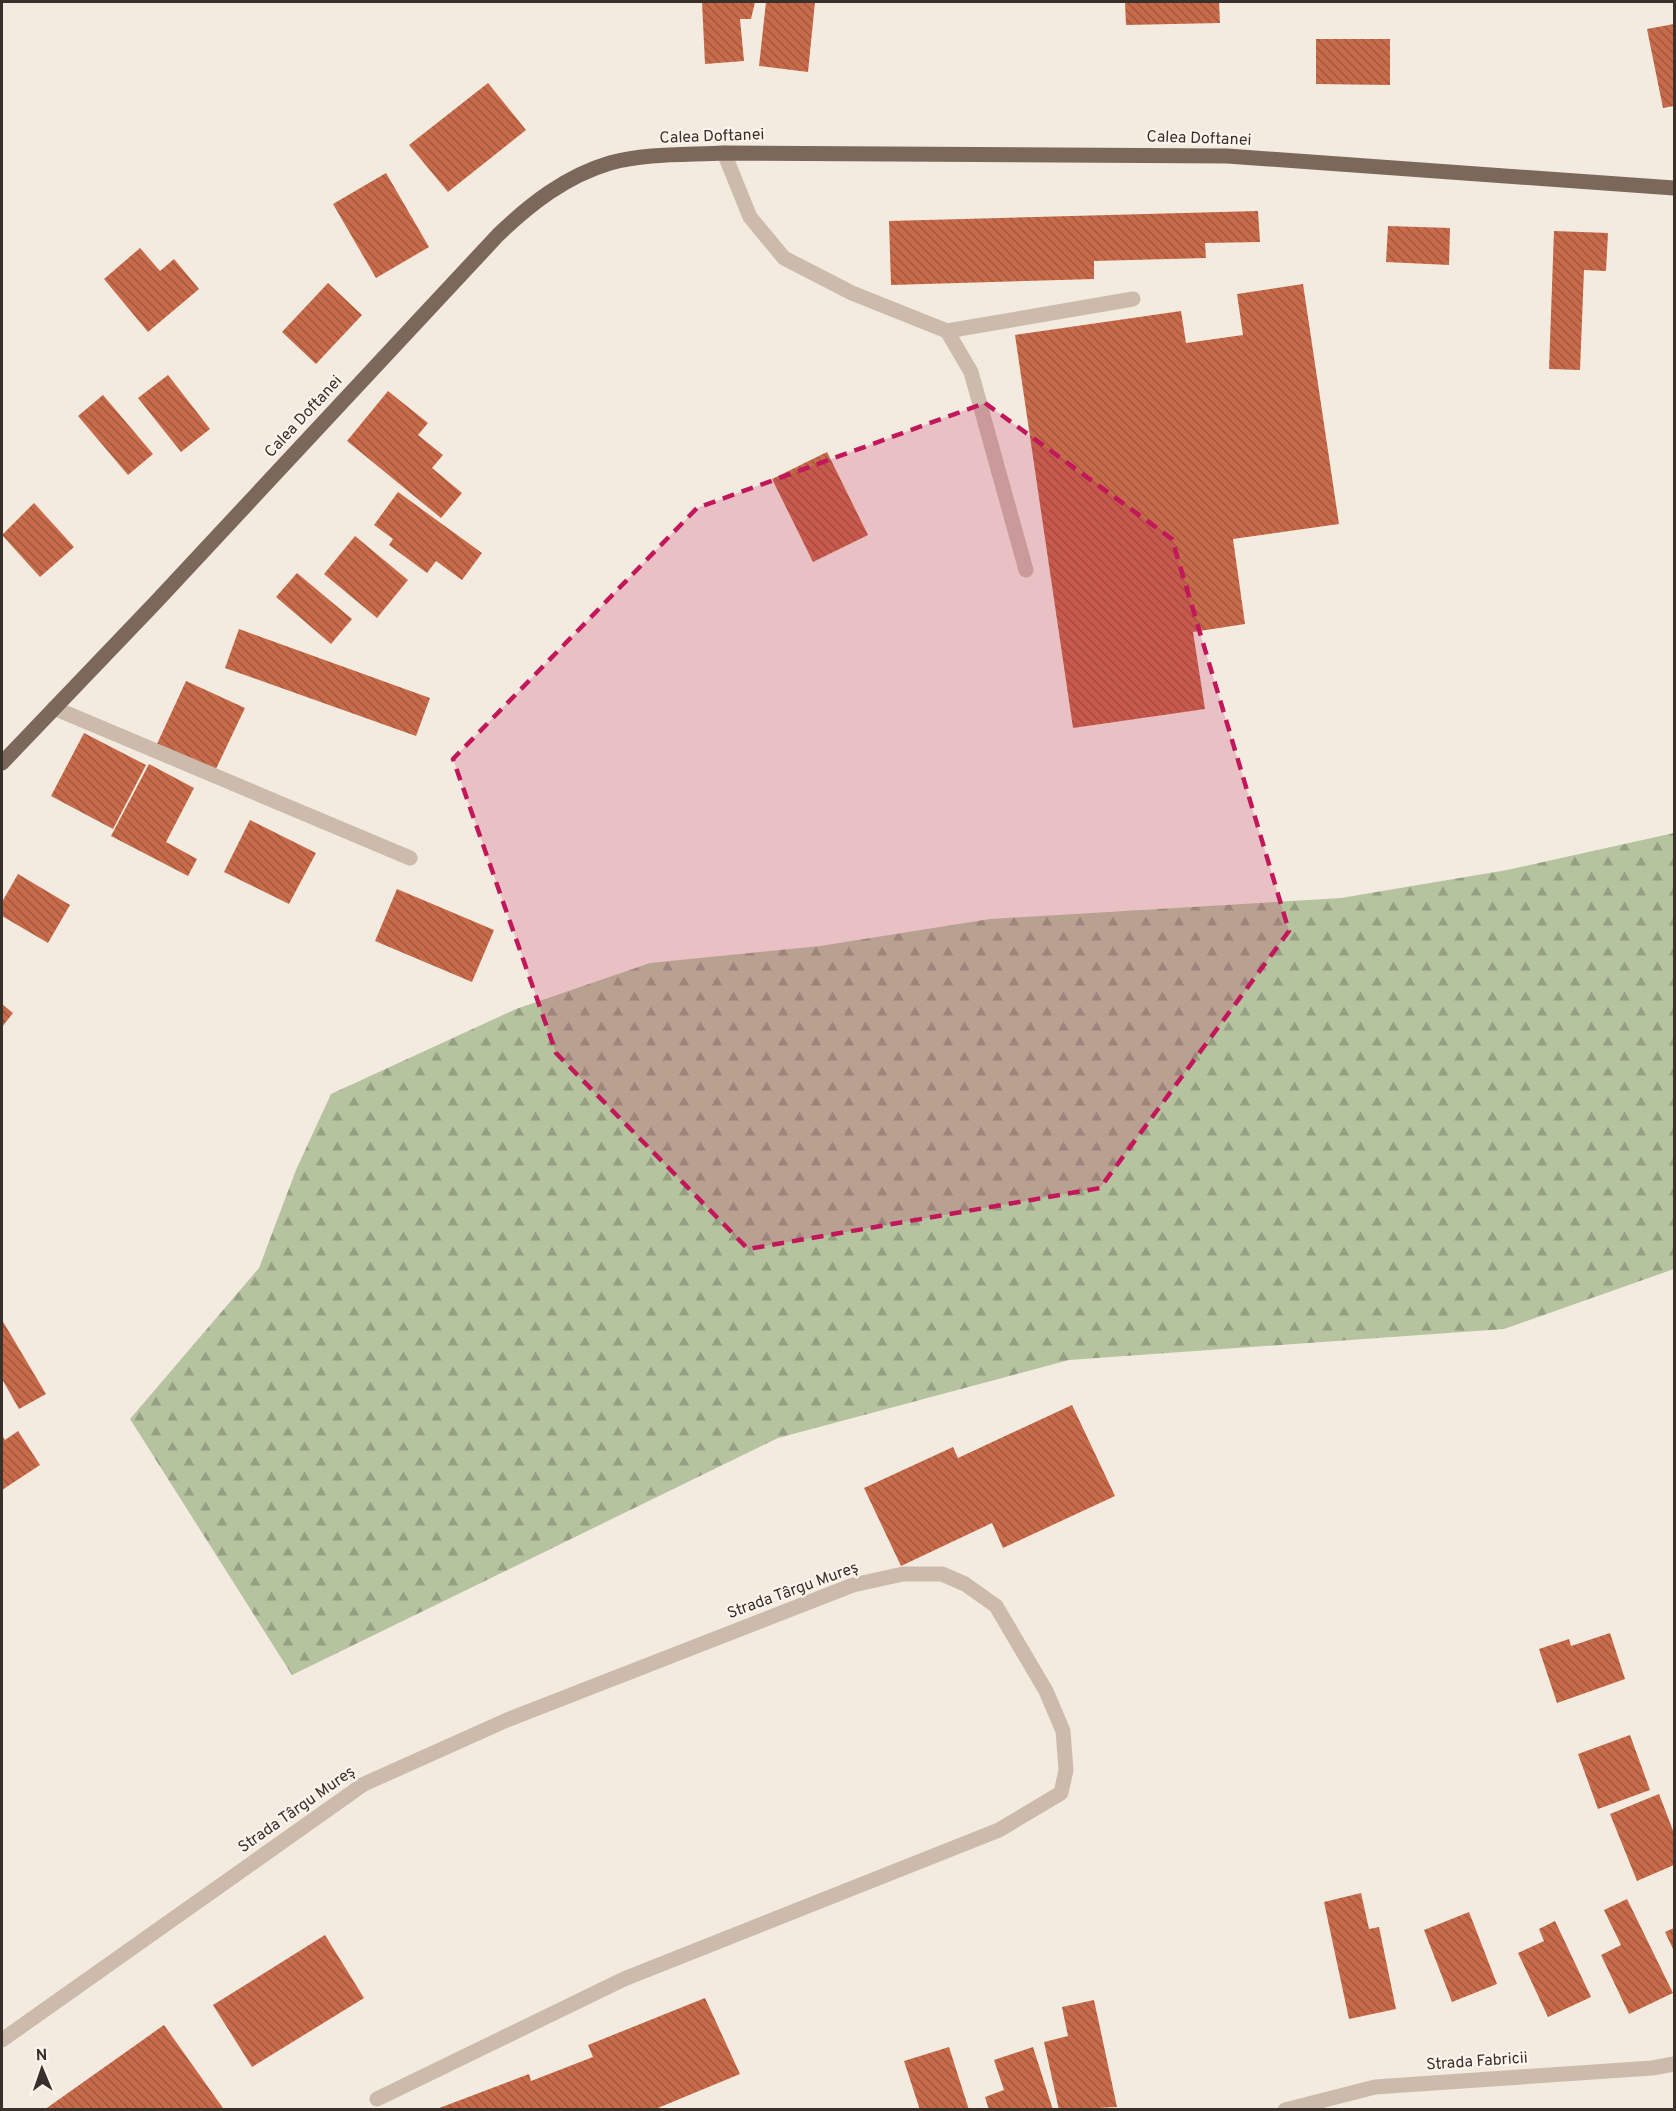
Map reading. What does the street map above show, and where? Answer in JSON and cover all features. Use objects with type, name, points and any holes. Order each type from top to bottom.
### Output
[{"type":"main road","name":"Calea Doftanei","points":[[2,763],[522,212],[574,178],[610,163],[653,157],[724,153],[1227,156],[1674,188]]},
{"type":"street","points":[[724,153],[750,217],[784,258],[852,293],[947,331],[1133,299]]},
{"type":"street","points":[[947,331],[971,372],[1026,570]]},
{"type":"street","points":[[54,708],[410,858]]},
{"type":"street","name":"Strada Târgu Mureș","points":[[2,2040],[364,1784],[507,1720],[853,1585],[903,1574],[942,1574],[965,1584],[996,1606],[1046,1691],[1064,1731],[1066,1770],[1061,1793],[999,1830],[624,1978],[377,2098]]},
{"type":"street","name":"Strada Fabricii","points":[[1285,2109],[1376,2087],[1652,2068],[1674,2064]]},
{"type":"highlighted area","points":[[985,403],[1172,539],[1289,931],[1100,1188],[748,1249],[556,1053],[453,759],[697,508]]},
{"type":"green space","points":[[1674,833],[1674,1269],[1504,1329],[1069,1360],[778,1438],[292,1675],[130,1419],[259,1268],[296,1170],[331,1094],[516,1009],[650,963],[820,946],[990,919],[1341,898],[1507,870]]},
{"type":"building","points":[[702,2],[755,2],[751,19],[740,19],[744,61],[705,64]]},
{"type":"building","points":[[766,2],[815,2],[808,72],[759,66]]},
{"type":"building","points":[[1125,2],[1219,2],[1220,23],[1126,25]]},
{"type":"building","points":[[1674,24],[1674,106],[1663,108],[1647,29]]},
{"type":"building","points":[[1316,39],[1390,39],[1390,85],[1316,84]]},
{"type":"building","points":[[488,83],[526,130],[448,192],[409,145]]},
{"type":"building","points":[[386,173],[429,247],[376,278],[333,204]]},
{"type":"building","points":[[1258,211],[1260,242],[1205,243],[1206,258],[1094,261],[1094,279],[891,285],[889,221]]},
{"type":"building","points":[[1388,226],[1450,228],[1449,265],[1386,262]]},
{"type":"building","points":[[1554,231],[1608,233],[1606,271],[1584,270],[1580,370],[1549,369]]},
{"type":"building","points":[[140,248],[160,271],[174,259],[199,289],[148,332],[104,279]]},
{"type":"building","points":[[328,283],[362,315],[316,364],[282,332]]},
{"type":"building","points":[[1303,284],[1339,524],[1233,539],[1245,624],[1193,632],[1205,709],[1073,728],[1015,335],[1181,311],[1186,343],[1243,335],[1237,294]]},
{"type":"building","points":[[168,375],[210,429],[181,452],[138,398]]},
{"type":"building","points":[[388,391],[428,423],[418,435],[443,455],[432,468],[462,493],[441,518],[347,441]]},
{"type":"building","points":[[103,395],[153,454],[128,475],[78,416]]},
{"type":"building","points":[[827,452],[868,535],[813,562],[772,479]]},
{"type":"building","points":[[398,492],[482,553],[462,580],[436,561],[427,573],[389,545],[393,539],[374,525]]},
{"type":"building","points":[[34,503],[74,547],[40,577],[2,535]]},
{"type":"building","points":[[355,536],[408,580],[377,618],[324,574]]},
{"type":"building","points":[[297,573],[352,619],[331,644],[276,597]]},
{"type":"building","points":[[239,629],[430,698],[416,736],[225,668]]},
{"type":"building","points":[[186,681],[245,708],[215,771],[157,744]]},
{"type":"building","points":[[84,733],[146,765],[113,829],[51,796]]},
{"type":"building","points":[[149,764],[194,788],[166,842],[197,859],[188,876],[111,836]]},
{"type":"building","points":[[250,820],[316,853],[289,904],[224,872]]},
{"type":"building","points":[[18,874],[70,905],[48,943],[2,916],[2,902]]},
{"type":"building","points":[[397,889],[494,930],[472,982],[375,941]]},
{"type":"building","points":[[2,1004],[13,1013],[2,1027]]},
{"type":"building","points":[[2,1320],[46,1394],[19,1409],[2,1379]]},
{"type":"building","points":[[1072,1405],[1115,1496],[1003,1548],[992,1523],[901,1566],[864,1488],[953,1447],[958,1458]]},
{"type":"building","points":[[18,1431],[40,1465],[2,1490],[2,1435],[5,1440]]},
{"type":"building","points":[[1610,1633],[1625,1679],[1557,1703],[1539,1649],[1569,1639],[1571,1646]]},
{"type":"building","points":[[1630,1735],[1650,1790],[1598,1809],[1578,1754]]},
{"type":"building","points":[[1659,1794],[1674,1833],[1674,1865],[1637,1881],[1610,1814]]},
{"type":"building","points":[[1361,1893],[1369,1929],[1379,1927],[1396,2009],[1349,2019],[1324,1902]]},
{"type":"building","points":[[1627,1899],[1673,1993],[1629,2014],[1601,1955],[1621,1945],[1604,1910]]},
{"type":"building","points":[[1469,1912],[1497,1984],[1452,2002],[1424,1930]]},
{"type":"building","points":[[1555,1921],[1591,1997],[1548,2017],[1518,1953],[1544,1941],[1539,1929]]},
{"type":"building","points":[[1674,1928],[1674,1951],[1665,1932]]},
{"type":"building","points":[[325,1935],[364,1998],[252,2067],[213,2005]]},
{"type":"building","points":[[705,1998],[740,2074],[653,2110],[434,2110],[529,2074],[531,2081],[593,2057],[588,2045]]},
{"type":"building","points":[[1094,2000],[1117,2107],[1059,2110],[1044,2042],[1068,2036],[1062,2007]]},
{"type":"building","points":[[164,2025],[223,2108],[44,2110]]},
{"type":"building","points":[[949,2047],[969,2110],[920,2110],[904,2061]]},
{"type":"building","points":[[1033,2047],[1053,2110],[989,2110],[985,2097],[1004,2090],[994,2060]]}]
